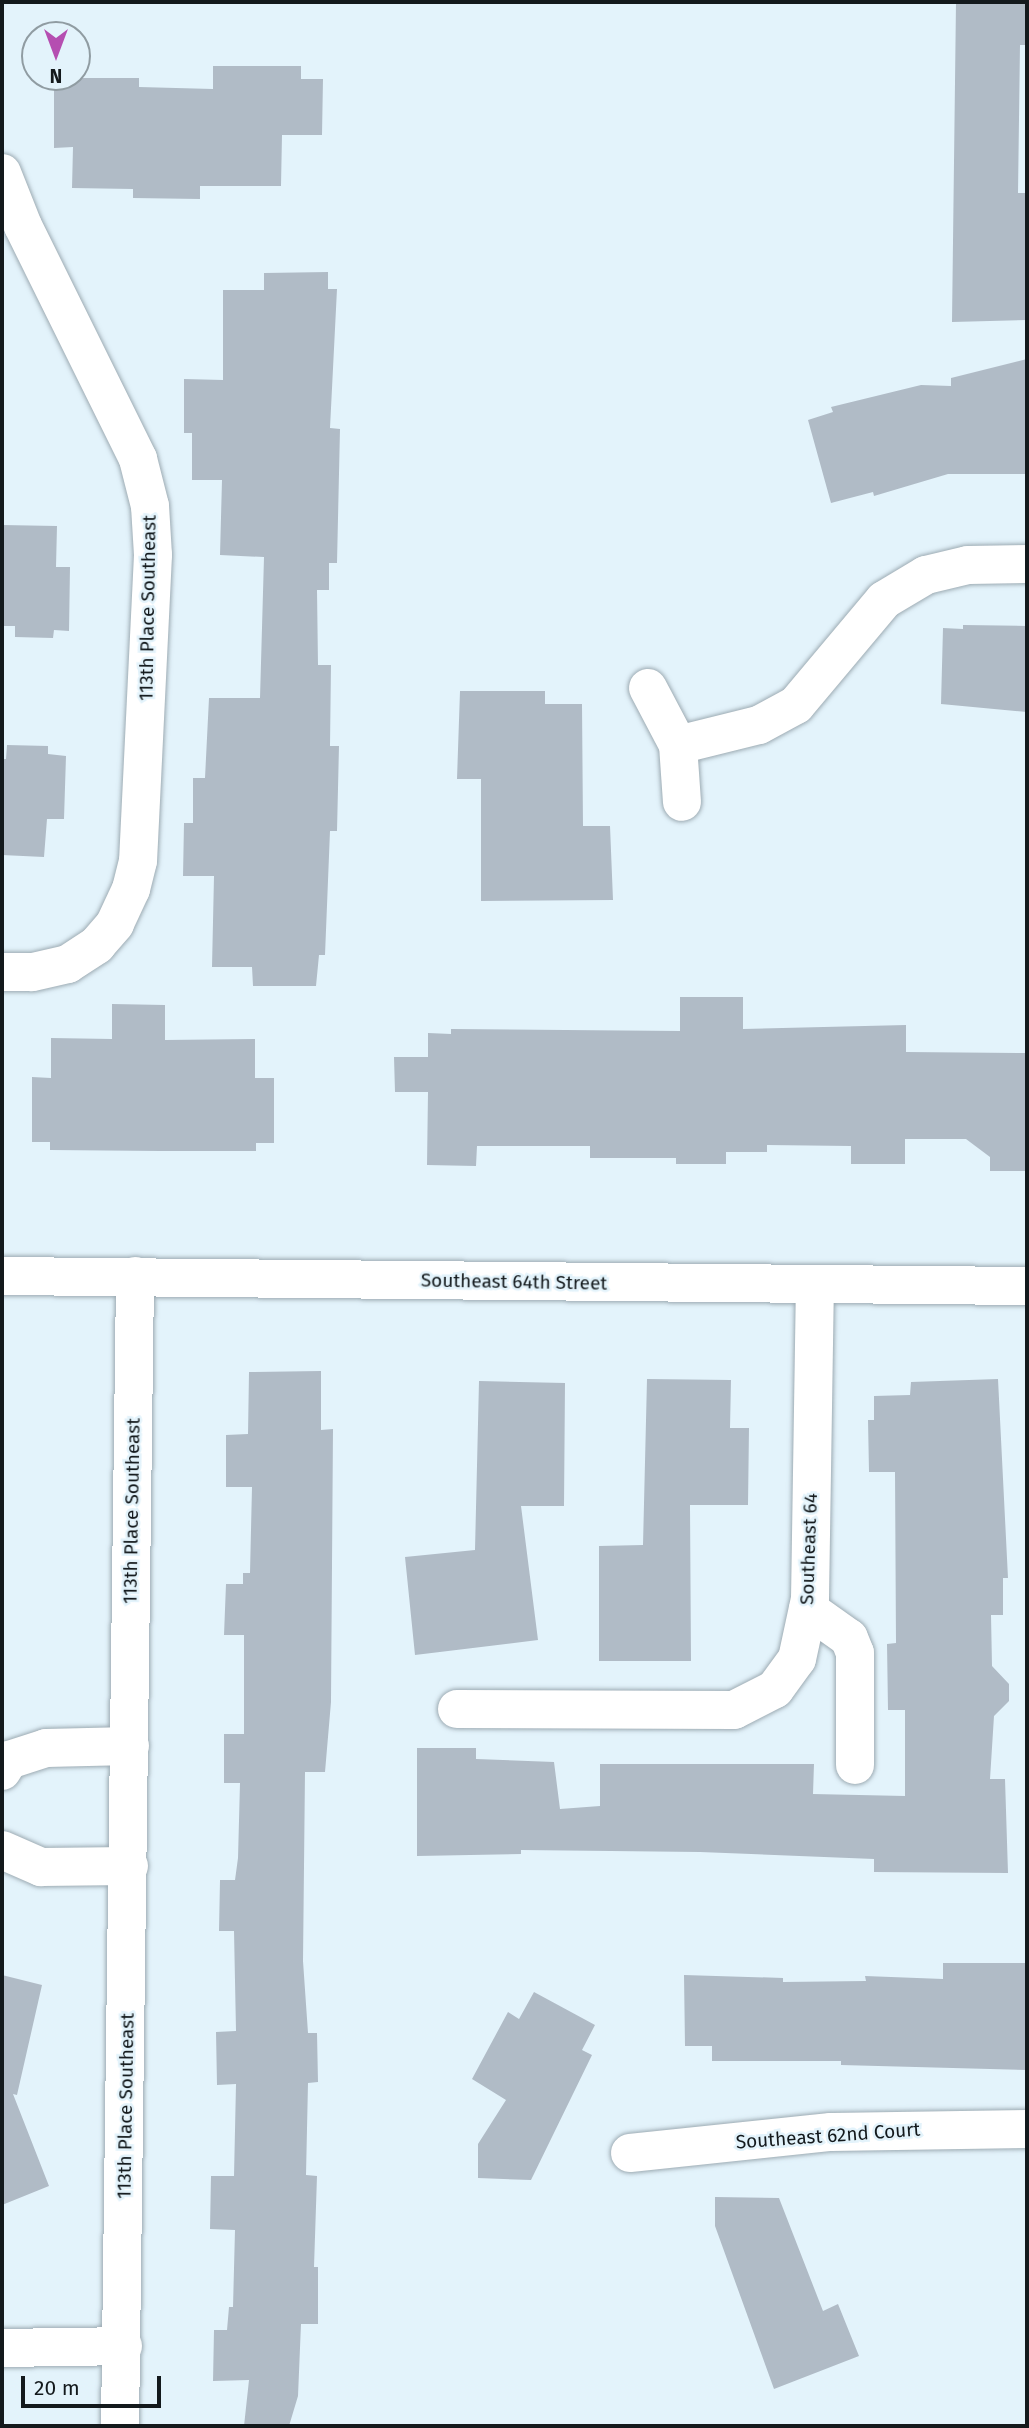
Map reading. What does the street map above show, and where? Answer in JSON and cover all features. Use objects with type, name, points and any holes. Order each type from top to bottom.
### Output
[{"type":"street","name":"113th Place Southeast","points":[[2,173],[23,226],[138,459],[150,506],[152,608],[138,861],[115,924],[97,944],[68,964],[32,972],[2,972]]},
{"type":"street","points":[[678,745],[759,725],[796,705],[884,600],[926,575],[968,565],[1027,564]]},
{"type":"street","points":[[648,688],[678,745],[682,802]]},
{"type":"street","name":"Southeast 64th Street","points":[[2,1276],[1027,1286]]},
{"type":"street","name":"113th Place Southeast","points":[[120,2426],[135,1276]]},
{"type":"street","name":"Southeast 64","points":[[457,1709],[734,1710],[775,1689],[797,1659],[808,1609],[815,1286]]},
{"type":"street","points":[[808,1609],[849,1638],[855,1653],[855,1765]]},
{"type":"street","points":[[2,1771],[9,1760],[46,1748],[130,1746]]},
{"type":"street","points":[[2,1850],[41,1867],[129,1866]]},
{"type":"street","name":"Southeast 62nd Court","points":[[630,2153],[831,2132],[1027,2129]]},
{"type":"street","points":[[2,2348],[123,2346]]},
{"type":"building","points":[[956,2],[1025,2],[1025,45],[1020,45],[1018,193],[1027,193],[1027,320],[952,322]]},
{"type":"building","points":[[213,66],[301,66],[301,79],[323,79],[322,135],[282,135],[281,186],[200,186],[200,199],[133,198],[133,189],[72,188],[73,147],[54,148],[54,91],[91,91],[91,78],[139,78],[139,87],[213,89]]},
{"type":"building","points":[[328,272],[328,289],[337,289],[330,428],[340,429],[337,563],[329,563],[329,590],[317,590],[318,665],[331,665],[330,746],[339,746],[337,831],[330,831],[325,955],[319,955],[316,986],[253,986],[252,967],[212,967],[214,876],[183,876],[184,823],[193,823],[193,778],[205,778],[209,698],[260,698],[264,557],[220,555],[222,480],[192,480],[192,433],[184,433],[184,379],[223,380],[223,290],[264,290],[264,273]]},
{"type":"building","points":[[1027,359],[1027,474],[948,474],[874,496],[873,492],[831,503],[808,420],[833,412],[831,407],[921,385],[951,386],[951,378]]},
{"type":"building","points":[[2,525],[57,526],[56,567],[70,567],[69,631],[54,630],[53,638],[15,637],[15,626],[2,626]]},
{"type":"building","points":[[963,625],[1027,626],[1027,712],[941,704],[943,628],[963,629]]},
{"type":"building","points":[[460,691],[545,691],[545,704],[582,704],[583,826],[610,826],[613,900],[481,901],[481,779],[457,779]]},
{"type":"building","points":[[7,745],[48,746],[48,754],[66,756],[64,819],[47,819],[44,857],[2,855],[2,759],[6,759]]},
{"type":"building","points":[[680,997],[743,997],[743,1029],[906,1025],[906,1052],[1027,1053],[1027,1171],[990,1171],[990,1157],[966,1139],[905,1139],[905,1164],[851,1164],[851,1146],[767,1145],[767,1152],[726,1152],[726,1164],[676,1164],[676,1158],[590,1158],[590,1146],[477,1146],[476,1166],[427,1165],[428,1092],[395,1092],[394,1057],[428,1057],[428,1033],[451,1034],[451,1029],[680,1031]]},
{"type":"building","points":[[112,1004],[165,1005],[165,1040],[255,1039],[255,1078],[274,1078],[274,1143],[256,1143],[256,1151],[160,1151],[50,1150],[50,1142],[32,1142],[32,1077],[51,1078],[51,1038],[112,1039]]},
{"type":"building","points":[[321,1371],[321,1430],[333,1429],[331,1702],[325,1772],[305,1772],[303,1961],[308,2033],[317,2033],[318,2082],[308,2083],[306,2175],[317,2176],[314,2267],[318,2267],[318,2324],[301,2324],[298,2396],[289,2426],[244,2426],[249,2380],[213,2381],[214,2330],[227,2330],[229,2307],[233,2307],[235,2230],[210,2229],[211,2176],[234,2176],[236,2084],[217,2085],[216,2032],[236,2031],[234,1931],[219,1931],[220,1880],[235,1880],[238,1858],[240,1783],[224,1783],[224,1734],[244,1734],[244,1635],[224,1635],[226,1584],[243,1584],[243,1573],[250,1573],[252,1487],[226,1487],[226,1435],[248,1434],[249,1372]]},
{"type":"building","points":[[647,1379],[731,1380],[730,1428],[749,1428],[748,1505],[690,1505],[691,1661],[599,1661],[599,1546],[643,1545]]},
{"type":"building","points":[[998,1379],[1008,1578],[1003,1578],[1003,1615],[991,1615],[992,1666],[1009,1684],[1009,1701],[994,1716],[990,1779],[1005,1779],[1008,1873],[874,1872],[874,1859],[700,1852],[521,1850],[521,1854],[417,1856],[417,1748],[476,1748],[476,1759],[554,1762],[560,1809],[600,1806],[600,1764],[814,1764],[813,1794],[905,1796],[905,1710],[888,1710],[887,1644],[896,1643],[895,1472],[869,1472],[868,1420],[874,1420],[874,1396],[910,1395],[911,1382]]},
{"type":"building","points":[[479,1381],[565,1383],[564,1506],[521,1506],[538,1640],[415,1655],[405,1557],[475,1550]]},
{"type":"building","points":[[943,1963],[1026,1963],[1027,2070],[841,2065],[841,2061],[712,2061],[712,2046],[685,2046],[684,1975],[783,1978],[783,1982],[866,1981],[865,1976],[943,1979]]},
{"type":"building","points":[[2,1975],[42,1985],[17,2095],[13,2094],[49,2186],[2,2205]]},
{"type":"building","points":[[534,1992],[595,2025],[582,2050],[592,2055],[531,2180],[478,2178],[478,2144],[506,2100],[472,2079],[508,2012],[519,2019]]},
{"type":"building","points":[[715,2197],[779,2198],[823,2311],[838,2304],[859,2356],[774,2389],[715,2226]]}]
